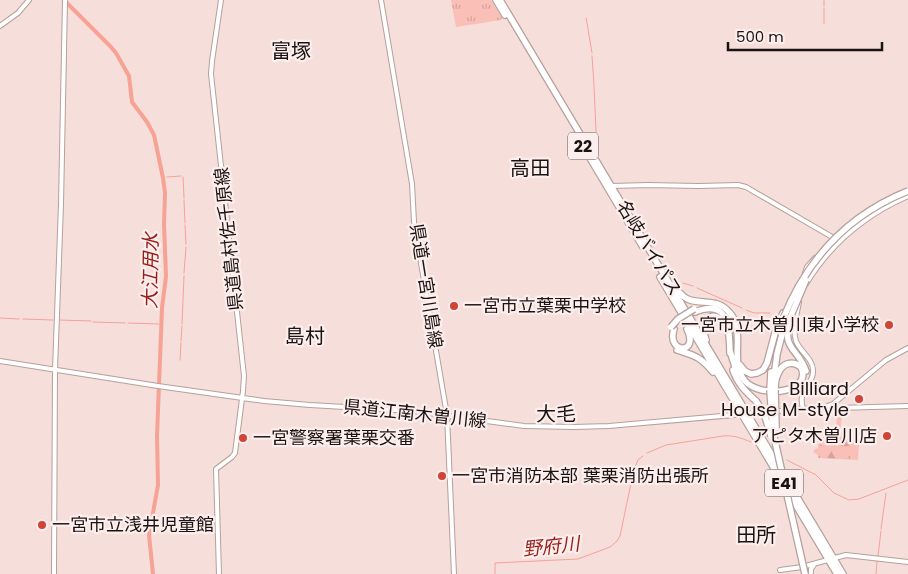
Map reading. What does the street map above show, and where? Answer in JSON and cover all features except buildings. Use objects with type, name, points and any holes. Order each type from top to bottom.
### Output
[{"type":"highway","name":"名岐バイパス","points":[[496,0],[664,283],[672,291]]},
{"type":"highway","name":"名岐バイパス","points":[[500,0],[587,152],[610,186],[672,291],[727,378],[745,414],[831,559],[843,574]]},
{"type":"highway","name":"22","points":[[588,142],[590,144],[587,152],[598,177],[602,179]]},
{"type":"highway","name":"E41","points":[[807,574],[774,437],[772,418],[774,354],[791,300],[823,251],[848,226],[876,206],[908,193]]},
{"type":"highway","name":"名岐バイパス","points":[[678,300],[730,396],[745,414]]},
{"type":"highway","points":[[672,328],[672,338],[675,346],[687,347],[691,337],[678,300],[717,304],[727,309],[736,322],[739,361],[743,370],[751,374],[760,372],[767,363],[785,318]]},
{"type":"highway","points":[[730,396],[712,370],[700,358],[672,347],[669,338],[672,328],[678,319],[703,306],[711,306],[729,315],[734,323],[737,336]]},
{"type":"highway","points":[[694,310],[708,308],[716,310],[728,322],[731,364],[736,379],[756,401],[766,418],[790,503]]},
{"type":"highway","points":[[727,378],[704,334],[704,321],[711,317],[718,318],[726,327],[729,337]]},
{"type":"highway","points":[[730,351],[738,375],[746,386],[763,394],[773,395],[788,393],[797,389],[805,381],[806,372],[804,365],[790,346],[785,318]]},
{"type":"highway","points":[[738,350],[738,365],[742,376],[751,386],[763,391],[778,392],[796,386],[802,378],[803,372],[801,367],[792,363],[782,366],[773,390]]},
{"type":"highway","name":"E41","points":[[773,390],[776,428],[807,574]]},
{"type":"highway","name":"名岐バイパス","points":[[831,559],[837,574]]},
{"type":"main road","points":[[0,26],[18,13],[30,0]]},
{"type":"main road","name":"県道島村佐千原線","points":[[219,574],[216,469],[235,453],[244,381],[211,74],[222,0]]},
{"type":"main road","name":"県道一宮川島線","points":[[381,0],[412,184],[414,218],[447,415],[454,574]]},
{"type":"main road","points":[[54,574],[55,370],[60,246],[65,2]]},
{"type":"main road","points":[[610,186],[738,185],[746,187],[839,241]]},
{"type":"main road","points":[[803,409],[802,396],[811,380],[813,369],[811,362],[797,343],[795,325],[804,277],[808,267],[819,252],[852,221],[886,199],[908,193]]},
{"type":"main road","points":[[800,297],[817,266],[839,241],[871,216],[908,193]]},
{"type":"main road","name":"県道江南木曽川線","points":[[0,361],[242,398],[310,405],[403,410],[524,426],[574,427],[609,426],[818,408],[831,405],[886,360],[908,348]]},
{"type":"main road","name":"県道江南木曽川線","points":[[831,405],[838,408],[908,406]]},
{"type":"main road","points":[[780,570],[802,567],[849,555],[908,562]]},
{"type":"main road","points":[[802,567],[807,574],[818,563]]},
{"type":"green space","points":[[451,0],[491,0],[502,18],[501,20],[456,27]]},
{"type":"green space","points":[[838,408],[843,408],[840,433],[846,434],[849,438],[859,440],[858,460],[818,458],[818,444],[821,443],[824,435],[831,437],[831,434],[835,434]]},
{"type":"green space","points":[[840,433],[846,434],[850,439],[855,438],[858,447],[856,456],[849,456],[846,459],[823,458],[813,452],[819,448],[824,435],[830,437],[829,440],[834,441],[833,450],[836,451],[838,440],[841,438]]},
{"type":"waterway","name":"大江用水","points":[[64,0],[111,47],[129,76],[132,102],[154,135],[163,178],[165,193],[166,276],[162,308],[157,436],[158,485],[149,535],[153,574]]},
{"type":"waterway","points":[[824,0],[824,6]]},
{"type":"waterway","points":[[824,8],[824,24]]},
{"type":"waterway","points":[[586,18],[588,28]]},
{"type":"waterway","points":[[588,29],[592,53]]},
{"type":"waterway","points":[[592,56],[594,85]]},
{"type":"waterway","points":[[594,86],[597,153]]},
{"type":"waterway","points":[[167,177],[181,176]]},
{"type":"waterway","points":[[183,177],[184,198]]},
{"type":"waterway","points":[[184,200],[185,223]]},
{"type":"waterway","points":[[185,225],[186,244]]},
{"type":"waterway","points":[[184,273],[186,247]]},
{"type":"waterway","points":[[183,300],[184,276]]},
{"type":"waterway","points":[[683,283],[693,286]]},
{"type":"waterway","points":[[697,288],[742,308]]},
{"type":"waterway","points":[[182,324],[183,301]]},
{"type":"waterway","points":[[746,310],[754,313],[770,313]]},
{"type":"waterway","points":[[0,318],[19,319]]},
{"type":"waterway","points":[[23,319],[53,320]]},
{"type":"waterway","points":[[59,320],[91,321]]},
{"type":"waterway","points":[[93,322],[125,323]]},
{"type":"waterway","points":[[128,323],[159,324]]},
{"type":"waterway","points":[[181,341],[182,326]]},
{"type":"waterway","points":[[180,360],[181,343]]},
{"type":"waterway","name":"野府川","points":[[647,453],[666,445],[723,436],[734,436],[751,442]]},
{"type":"waterway","name":"野府川","points":[[495,574],[495,563],[578,559],[610,547],[620,536],[634,469],[638,460],[643,456]]},
{"type":"waterway","name":"野府川","points":[[787,460],[816,475],[834,493],[849,500],[859,499],[908,480]]},
{"type":"waterway","points":[[881,529],[886,493]]},
{"type":"waterway","points":[[878,556],[881,531]]},
{"type":"waterway","points":[[876,574],[877,561]]},
{"type":"place","name":"一宮市立葉栗中学校","points":[[454,306]]},
{"type":"place","name":"一宮市立木曽川東小学校","points":[[889,325]]},
{"type":"place","name":"Billiard House M-style","points":[[859,399]]},
{"type":"place","name":"アピタ木曽川店","points":[[887,436]]},
{"type":"place","name":"一宮警察署葉栗交番","points":[[243,438]]},
{"type":"place","name":"一宮市消防本部 葉栗消防出張所","points":[[442,476]]},
{"type":"place","name":"一宮市立浅井児童館","points":[[42,525]]},
{"type":"district","name":"富塚","points":[[291,51]]},
{"type":"district","name":"高田","points":[[530,168]]},
{"type":"district","name":"島村","points":[[305,336]]},
{"type":"district","name":"大毛","points":[[556,414]]},
{"type":"district","name":"田所","points":[[756,535]]}]
